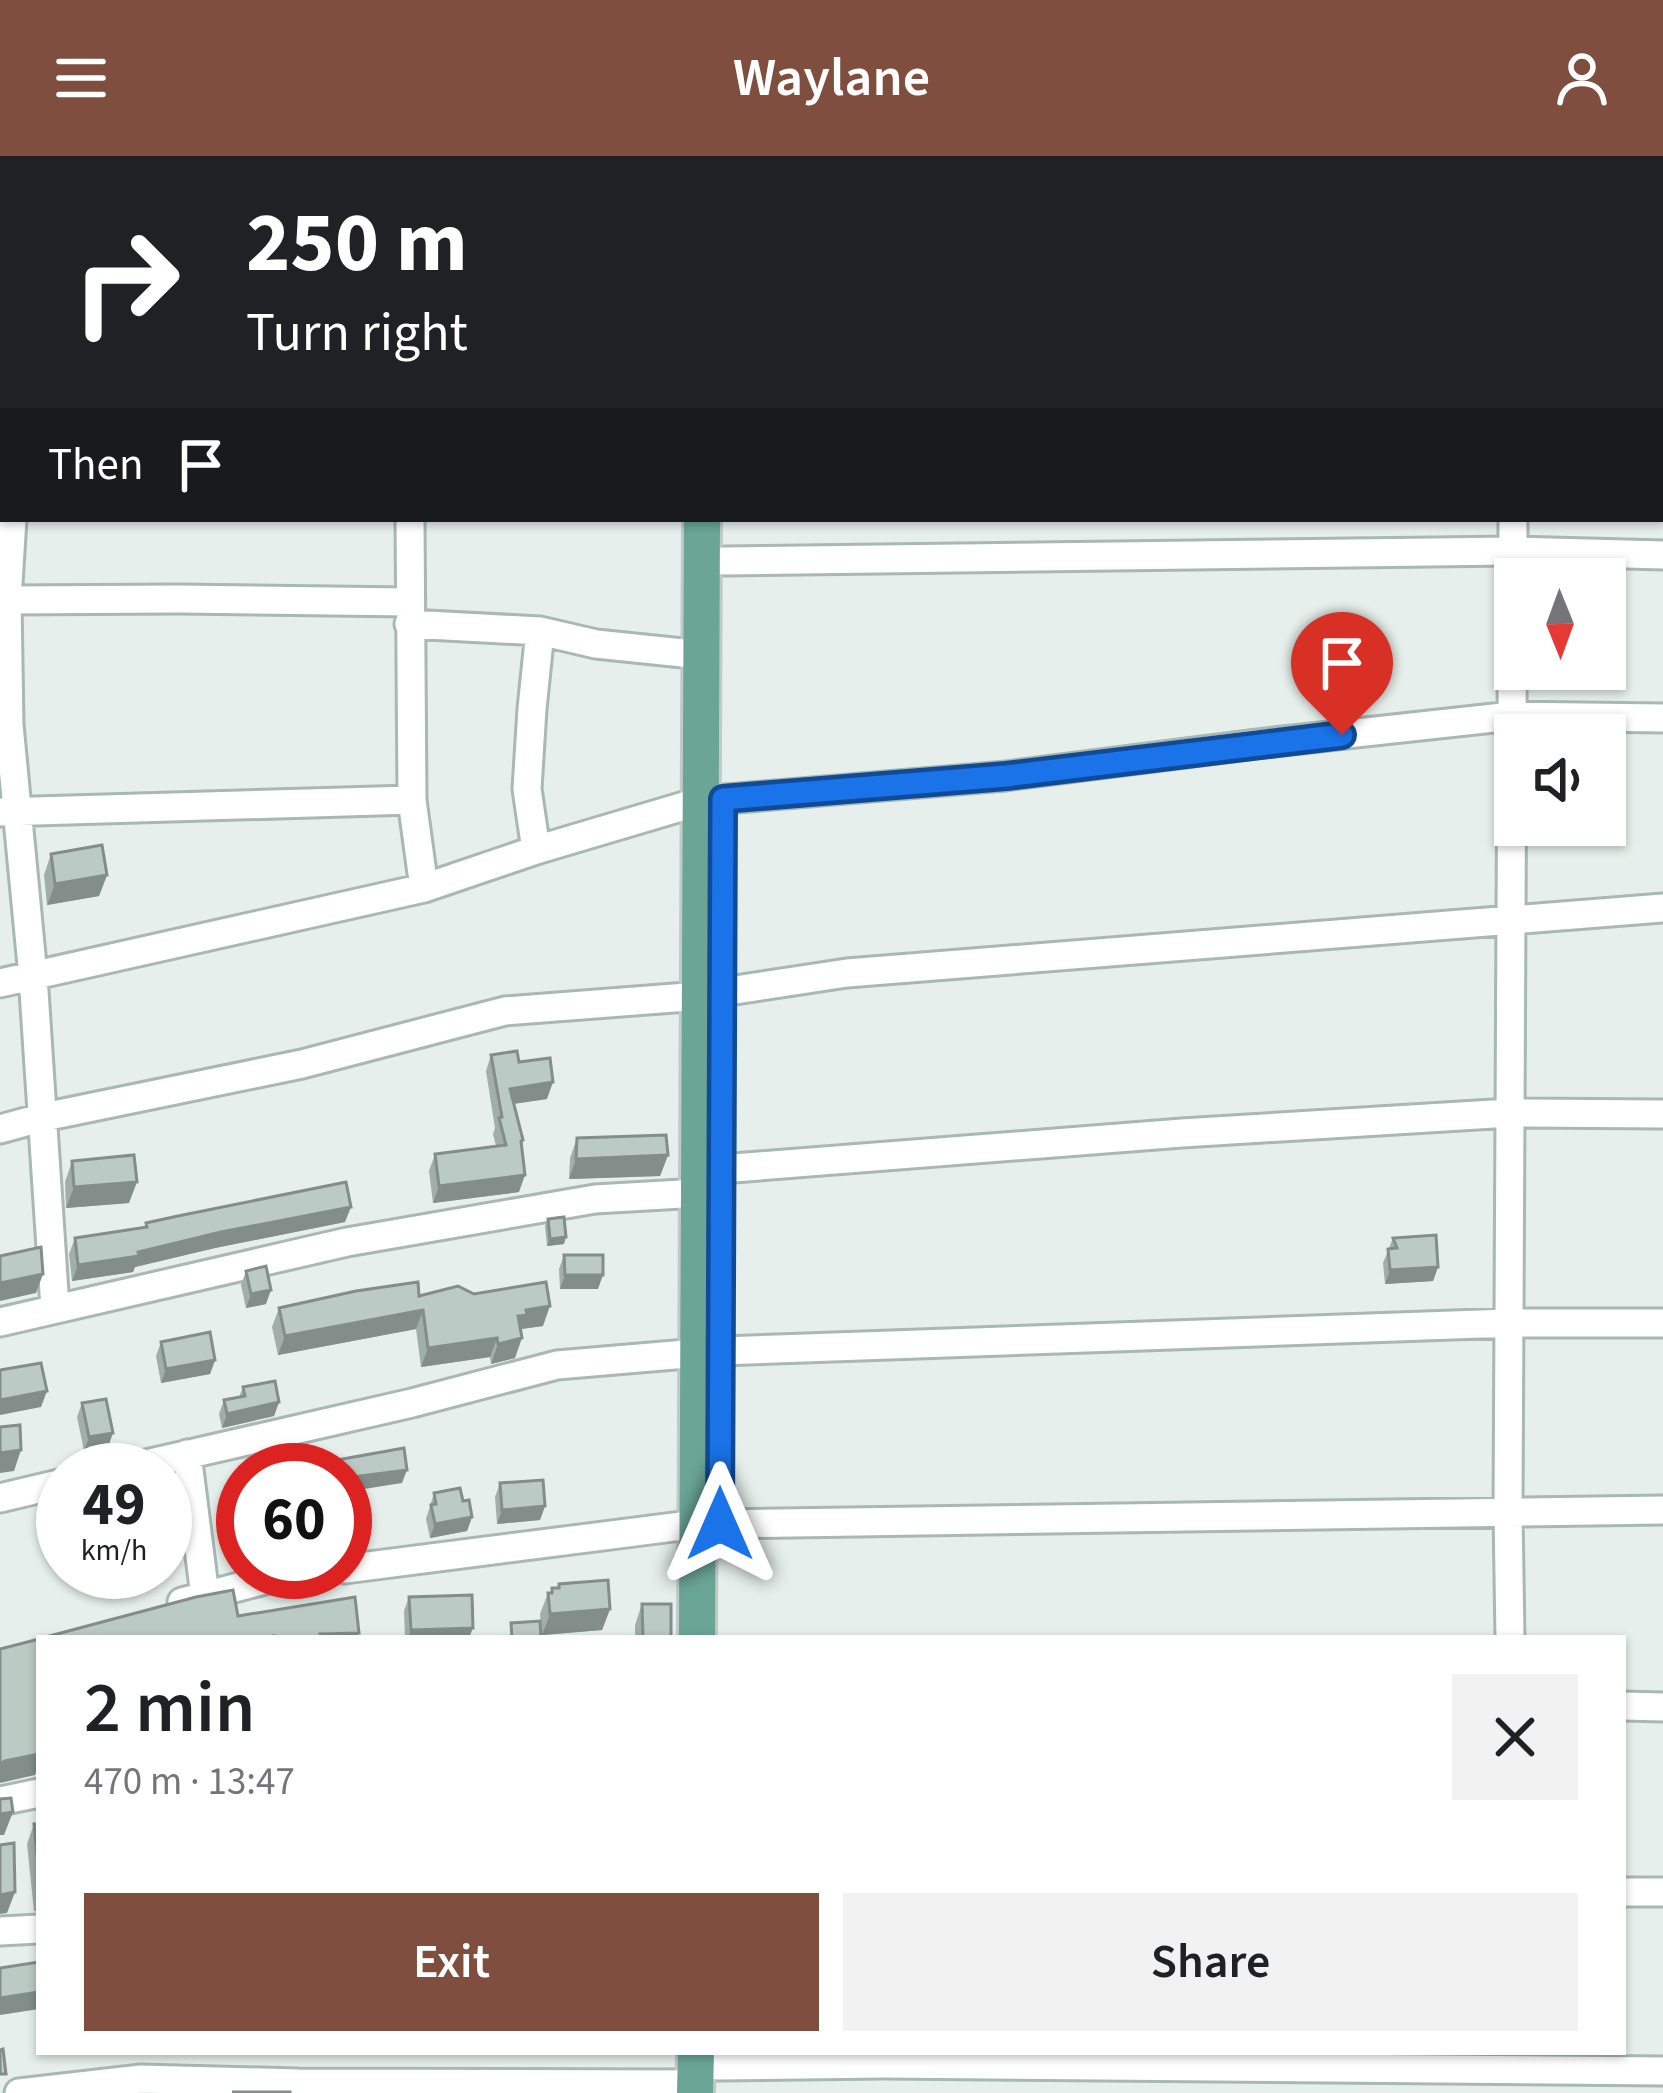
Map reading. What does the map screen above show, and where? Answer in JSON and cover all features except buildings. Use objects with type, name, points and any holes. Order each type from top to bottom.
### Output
[{"type":"main road","points":[[702,522],[702,655],[712,800]]},
{"type":"main road","points":[[697,1635],[708,1524],[712,800],[724,522]]},
{"type":"main road","points":[[708,1524],[719,1635]]},
{"type":"street","points":[[12,522],[7,600],[9,812],[33,976],[55,1309]]},
{"type":"street","points":[[410,522],[412,800],[424,888]]},
{"type":"street","points":[[1512,714],[1513,522]]},
{"type":"street","points":[[724,561],[1513,551],[1663,555]]},
{"type":"street","points":[[7,600],[409,613],[540,631],[596,644],[702,655]]},
{"type":"street","points":[[536,850],[527,789],[540,631]]},
{"type":"street","points":[[0,983],[424,888],[536,850],[712,800],[1006,776],[1494,718]]},
{"type":"street","points":[[1626,718],[1663,718]]},
{"type":"street","points":[[9,812],[412,800]]},
{"type":"street","points":[[1510,1635],[1511,846]]},
{"type":"street","points":[[0,1129],[302,1064],[506,1011],[711,994],[847,973],[1663,908]]},
{"type":"street","points":[[0,1322],[347,1242],[710,1181],[1182,1133],[1510,1113],[1663,1114]]},
{"type":"street","points":[[192,1453],[557,1365],[709,1352],[1509,1324],[1663,1323]]},
{"type":"street","points":[[0,1498],[36,1489]]},
{"type":"street","points":[[192,1493],[205,1596]]},
{"type":"street","points":[[372,1566],[708,1524],[1663,1510]]},
{"type":"street","points":[[160,1608],[216,1593]]},
{"type":"street","points":[[1626,1706],[1663,1707]]},
{"type":"street","points":[[0,1801],[36,1794]]},
{"type":"street","points":[[1626,1892],[1663,1892]]},
{"type":"street","points":[[0,1931],[36,1929]]},
{"type":"street","points":[[19,2093],[141,2079],[298,2083],[884,2064],[1663,2071]]},
{"type":"route","points":[[720,1524],[723,799],[1006,776],[1342,735]]}]
